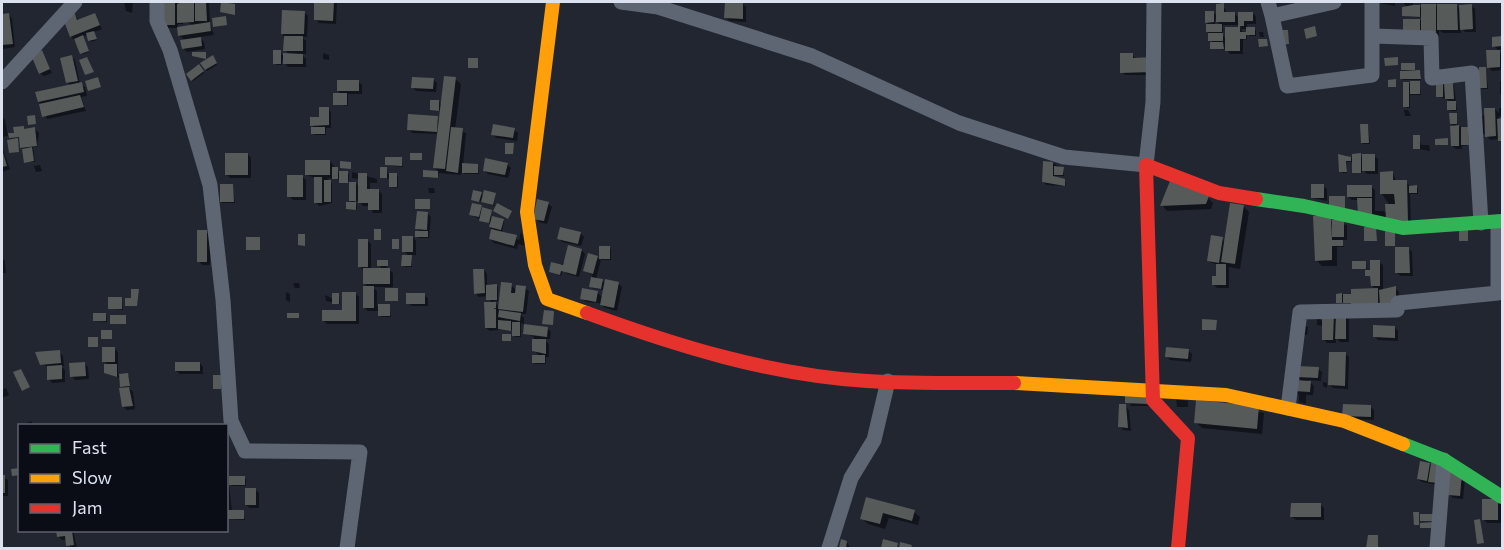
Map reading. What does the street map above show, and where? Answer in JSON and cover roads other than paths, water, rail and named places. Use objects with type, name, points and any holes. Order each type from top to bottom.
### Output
[{"type":"street","points":[[2,82],[75,2]]},
{"type":"street","points":[[157,2],[158,21],[170,50],[210,185],[223,300],[231,422],[245,451],[360,452],[347,549]]},
{"type":"street","points":[[554,2],[527,212],[535,265],[547,298],[680,346],[786,371],[866,381],[1154,388],[1226,395],[1344,421],[1444,460],[1482,482],[1503,498]]},
{"type":"street","points":[[621,2],[658,7],[812,56],[959,123],[1064,157],[1146,165],[1219,193],[1304,206],[1403,228],[1500,221],[1498,293],[1398,303],[1397,310],[1300,312],[1288,408]]},
{"type":"street","points":[[1154,2],[1153,102],[1146,165],[1153,400],[1188,438],[1178,549]]},
{"type":"street","points":[[1334,2],[1270,9],[1287,86],[1372,75],[1372,2]]},
{"type":"street","points":[[1373,36],[1431,38],[1432,78],[1472,73],[1481,223]]},
{"type":"street","points":[[829,549],[851,478],[874,440],[888,381]]},
{"type":"street","points":[[1437,549],[1444,460]]}]
